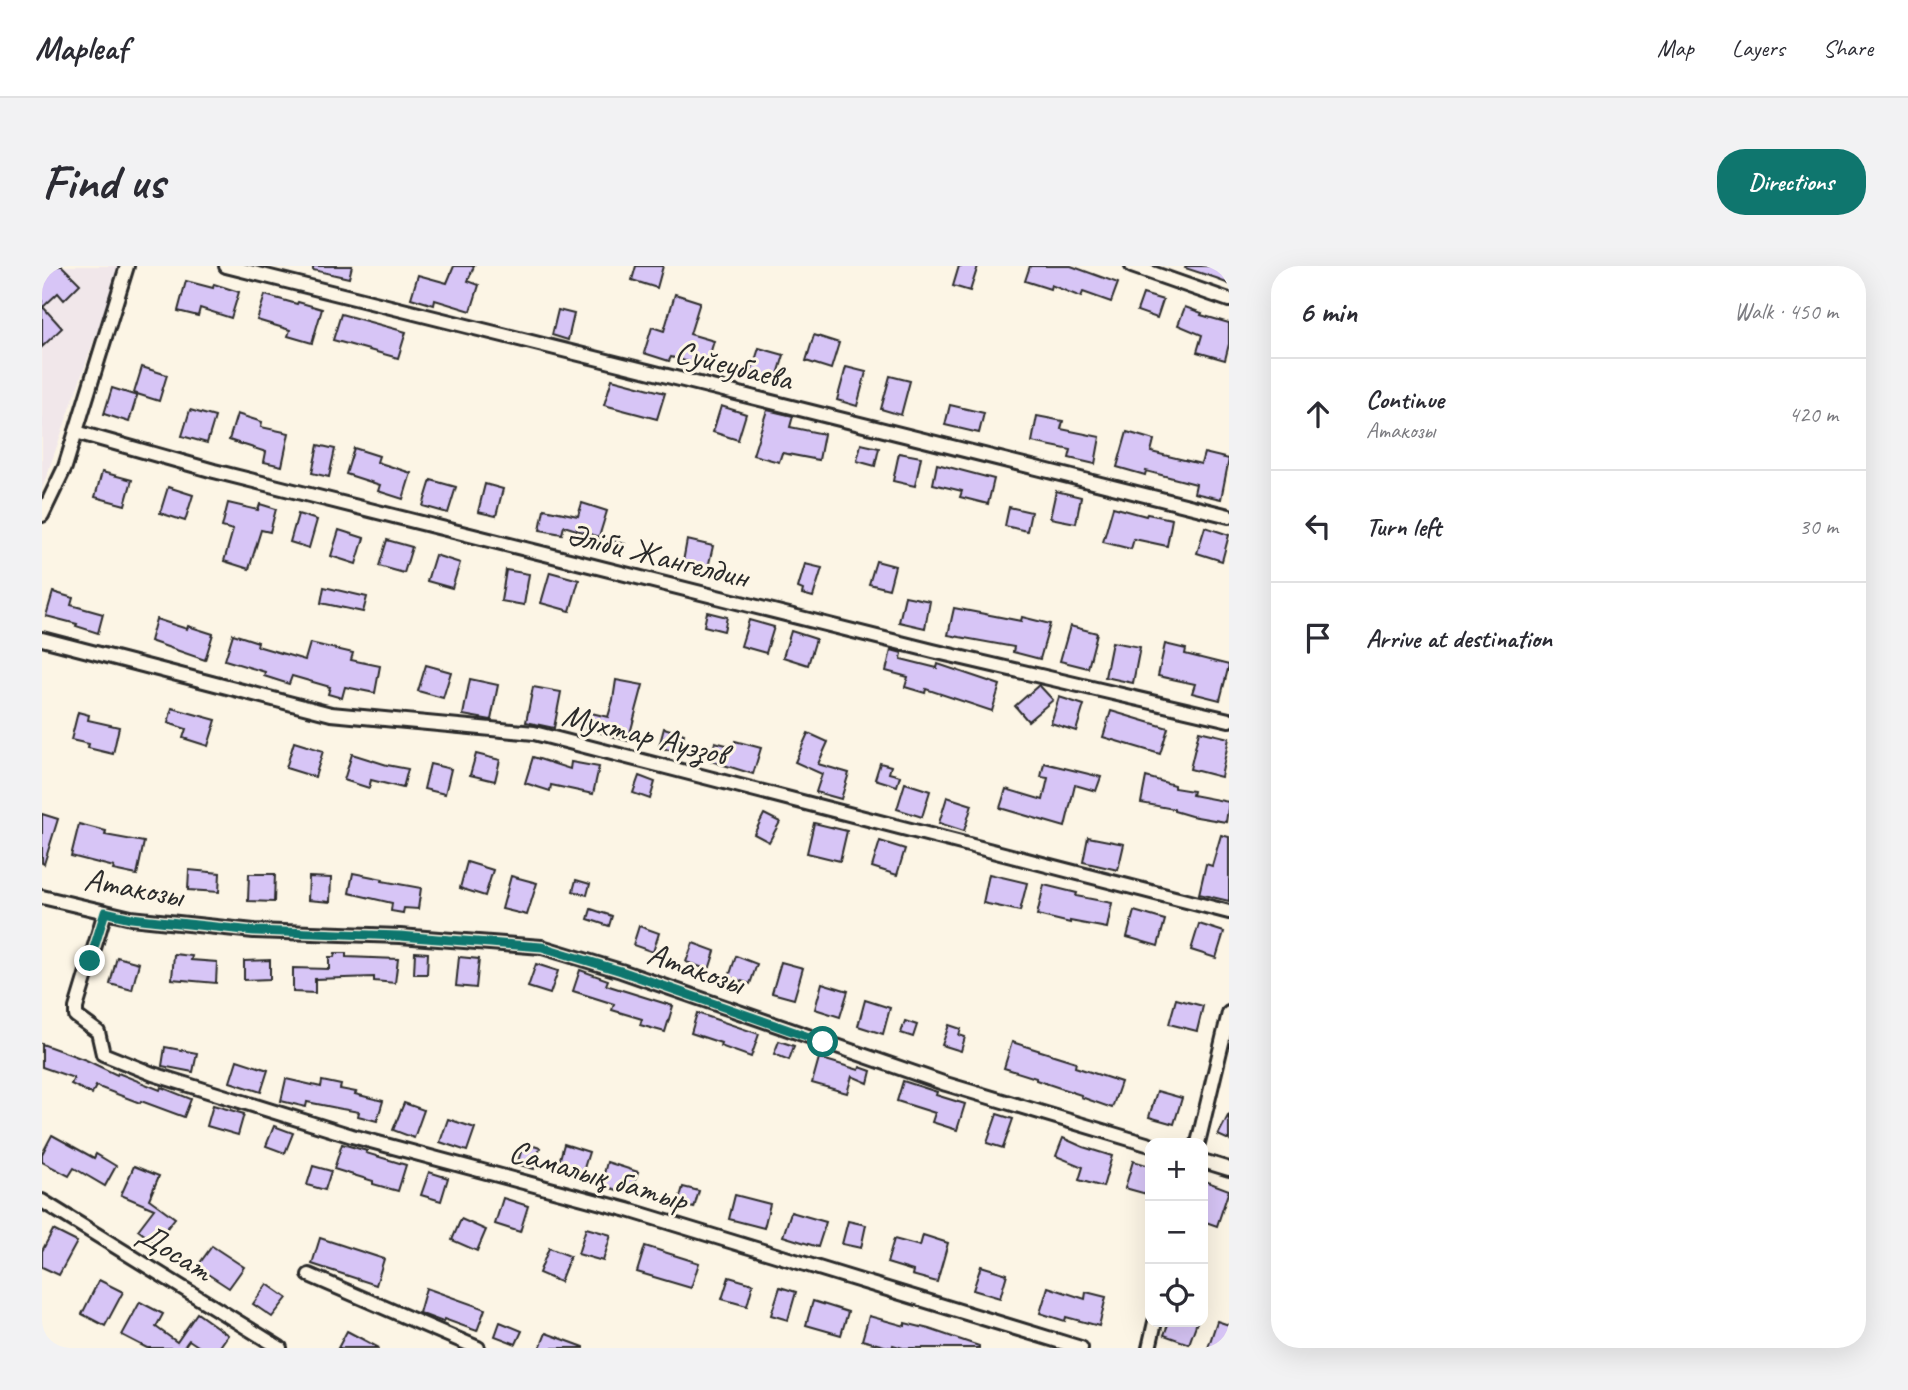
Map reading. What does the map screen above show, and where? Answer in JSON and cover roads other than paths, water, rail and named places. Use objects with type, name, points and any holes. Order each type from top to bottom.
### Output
[{"type":"street","points":[[42,514],[65,467],[127,266]]},
{"type":"street","name":"Суйеубаева","points":[[226,266],[1229,516]]},
{"type":"street","points":[[1132,266],[1229,300]]},
{"type":"street","name":"Әліби Жангелдин","points":[[76,432],[227,475],[919,648],[1229,720]]},
{"type":"street","name":"Мухтар Ауэзов","points":[[42,639],[331,715],[534,733],[1229,912]]},
{"type":"street","name":"Атакозы","points":[[42,897],[131,918],[254,931],[400,936],[542,947],[621,971],[946,1084],[1145,1144]]},
{"type":"street","name":"Самалық батыр","points":[[105,912],[76,1008],[76,1016],[98,1032],[103,1055],[153,1074],[352,1136],[628,1210],[1081,1348]]},
{"type":"street","points":[[1199,1138],[1229,1013]]},
{"type":"street","points":[[1208,1163],[1229,1169]]},
{"type":"street","name":"Досат","points":[[42,1201],[280,1348]]},
{"type":"street","points":[[309,1275],[478,1348]]},
{"type":"street","points":[[1149,1348],[1154,1327]]}]
